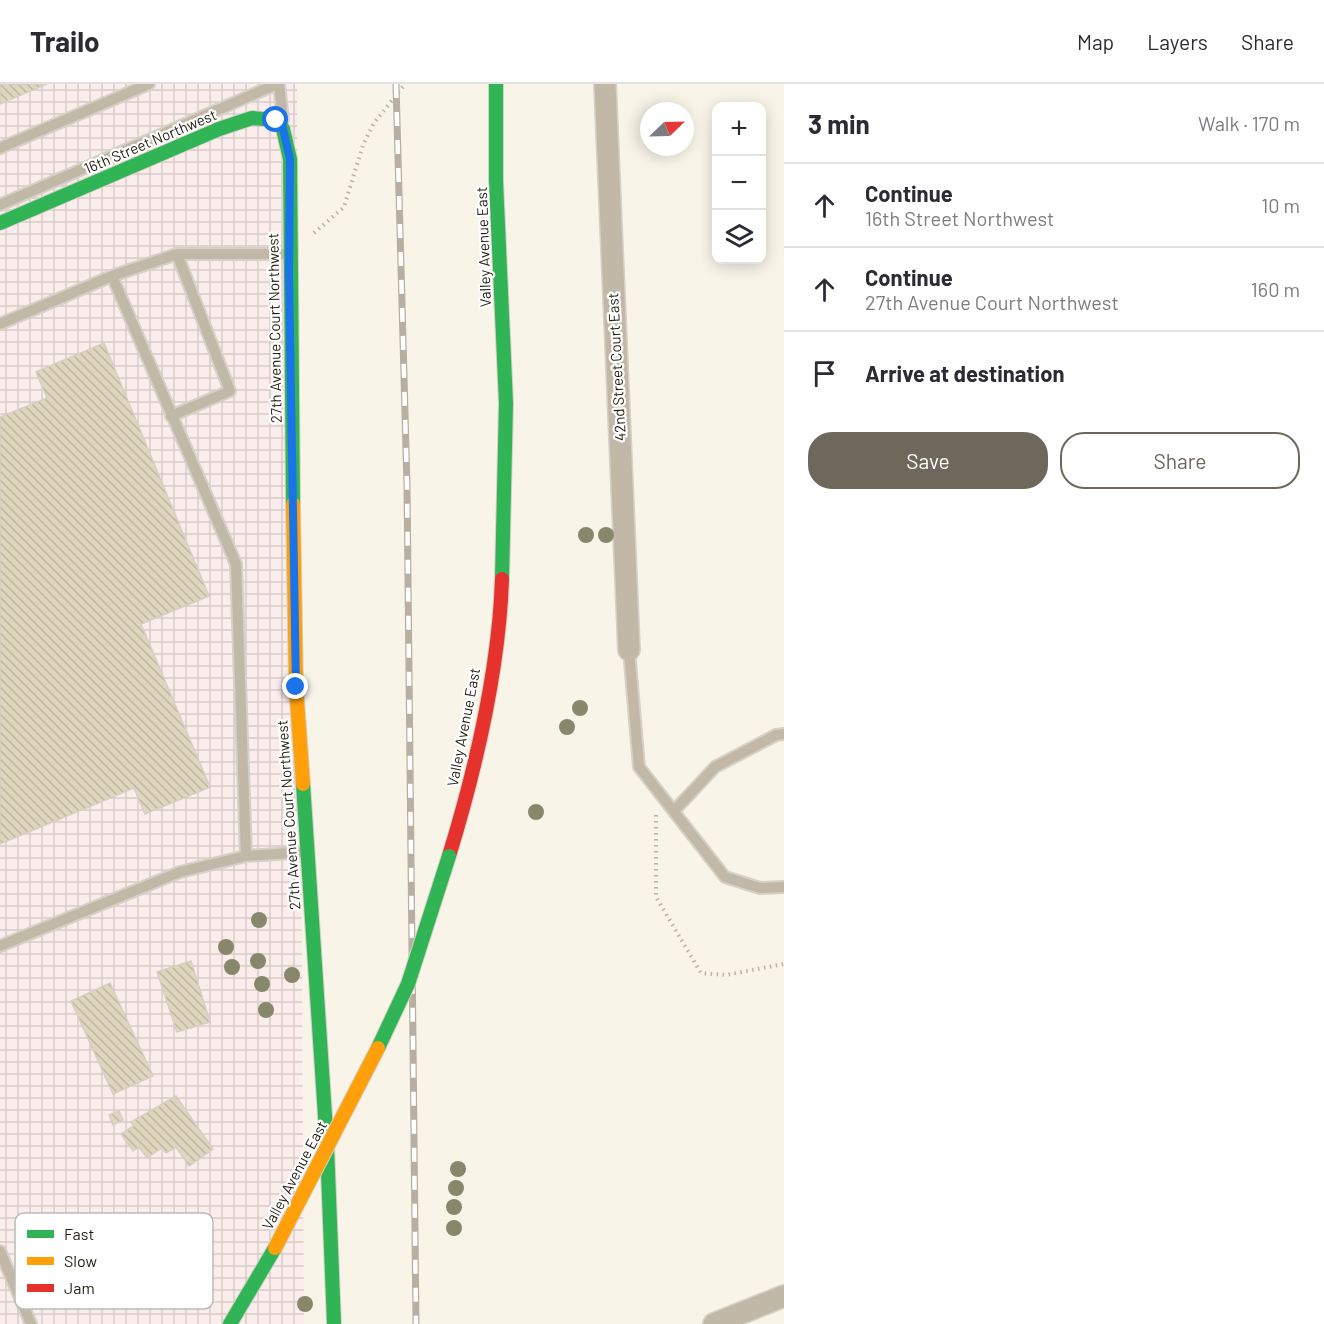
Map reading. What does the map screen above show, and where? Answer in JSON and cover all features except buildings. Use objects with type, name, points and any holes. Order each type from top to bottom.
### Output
[{"type":"street","name":"Valley Avenue East","points":[[230,1324],[275,1248],[375,1054],[408,984],[461,817],[483,722],[501,606],[506,403],[496,181],[496,84]]},
{"type":"street","name":"42nd Street Court East","points":[[605,84],[629,650]]},
{"type":"street","name":"16th Street Northwest","points":[[0,223],[241,121],[252,118],[269,118],[276,120],[283,129]]},
{"type":"street","name":"27th Avenue Court Northwest","points":[[283,129],[290,159],[289,254],[296,687],[327,1146],[334,1324]]},
{"type":"street","points":[[714,1324],[784,1296]]},
{"type":"lane","points":[[0,148],[149,84]]},
{"type":"lane","points":[[0,205],[278,84],[283,129]]},
{"type":"lane","points":[[0,324],[112,276],[177,254],[289,254]]},
{"type":"lane","points":[[171,416],[230,391],[177,254]]},
{"type":"lane","points":[[112,276],[236,564],[246,856]]},
{"type":"lane","points":[[629,650],[639,766],[725,877],[760,888],[784,887]]},
{"type":"lane","points":[[674,811],[715,766],[776,735],[784,734]]},
{"type":"lane","points":[[0,946],[180,872],[246,856],[307,852]]},
{"type":"lane","points":[[0,1251],[15,1286]]},
{"type":"lane","points":[[25,1309],[31,1324]]},
{"type":"path","points":[[289,254],[344,207],[363,145],[374,123],[405,84]]},
{"type":"path","points":[[655,787],[656,897],[701,974],[726,975],[784,964]]},
{"type":"shaded area","points":[[0,84],[297,84],[304,1324],[0,1324]]},
{"type":"railway","points":[[396,84],[407,486],[416,1324]]},
{"type":"traffic: fast","points":[[496,84],[496,181],[506,403],[502,579]]},
{"type":"traffic: fast","points":[[0,223],[219,129],[252,118],[276,120],[283,129],[290,159],[293,504]]},
{"type":"traffic: fast","points":[[303,784],[327,1146],[334,1324]]},
{"type":"traffic: fast","points":[[378,1048],[408,984],[449,856]]},
{"type":"traffic: fast","points":[[230,1324],[275,1248]]},
{"type":"traffic: slow","points":[[293,504],[296,687],[303,784]]},
{"type":"traffic: slow","points":[[275,1248],[378,1048]]},
{"type":"traffic: jam","points":[[449,856],[468,789],[491,683],[502,579]]},
{"type":"route","points":[[276,120],[283,129],[290,159],[289,275],[296,687]]}]
